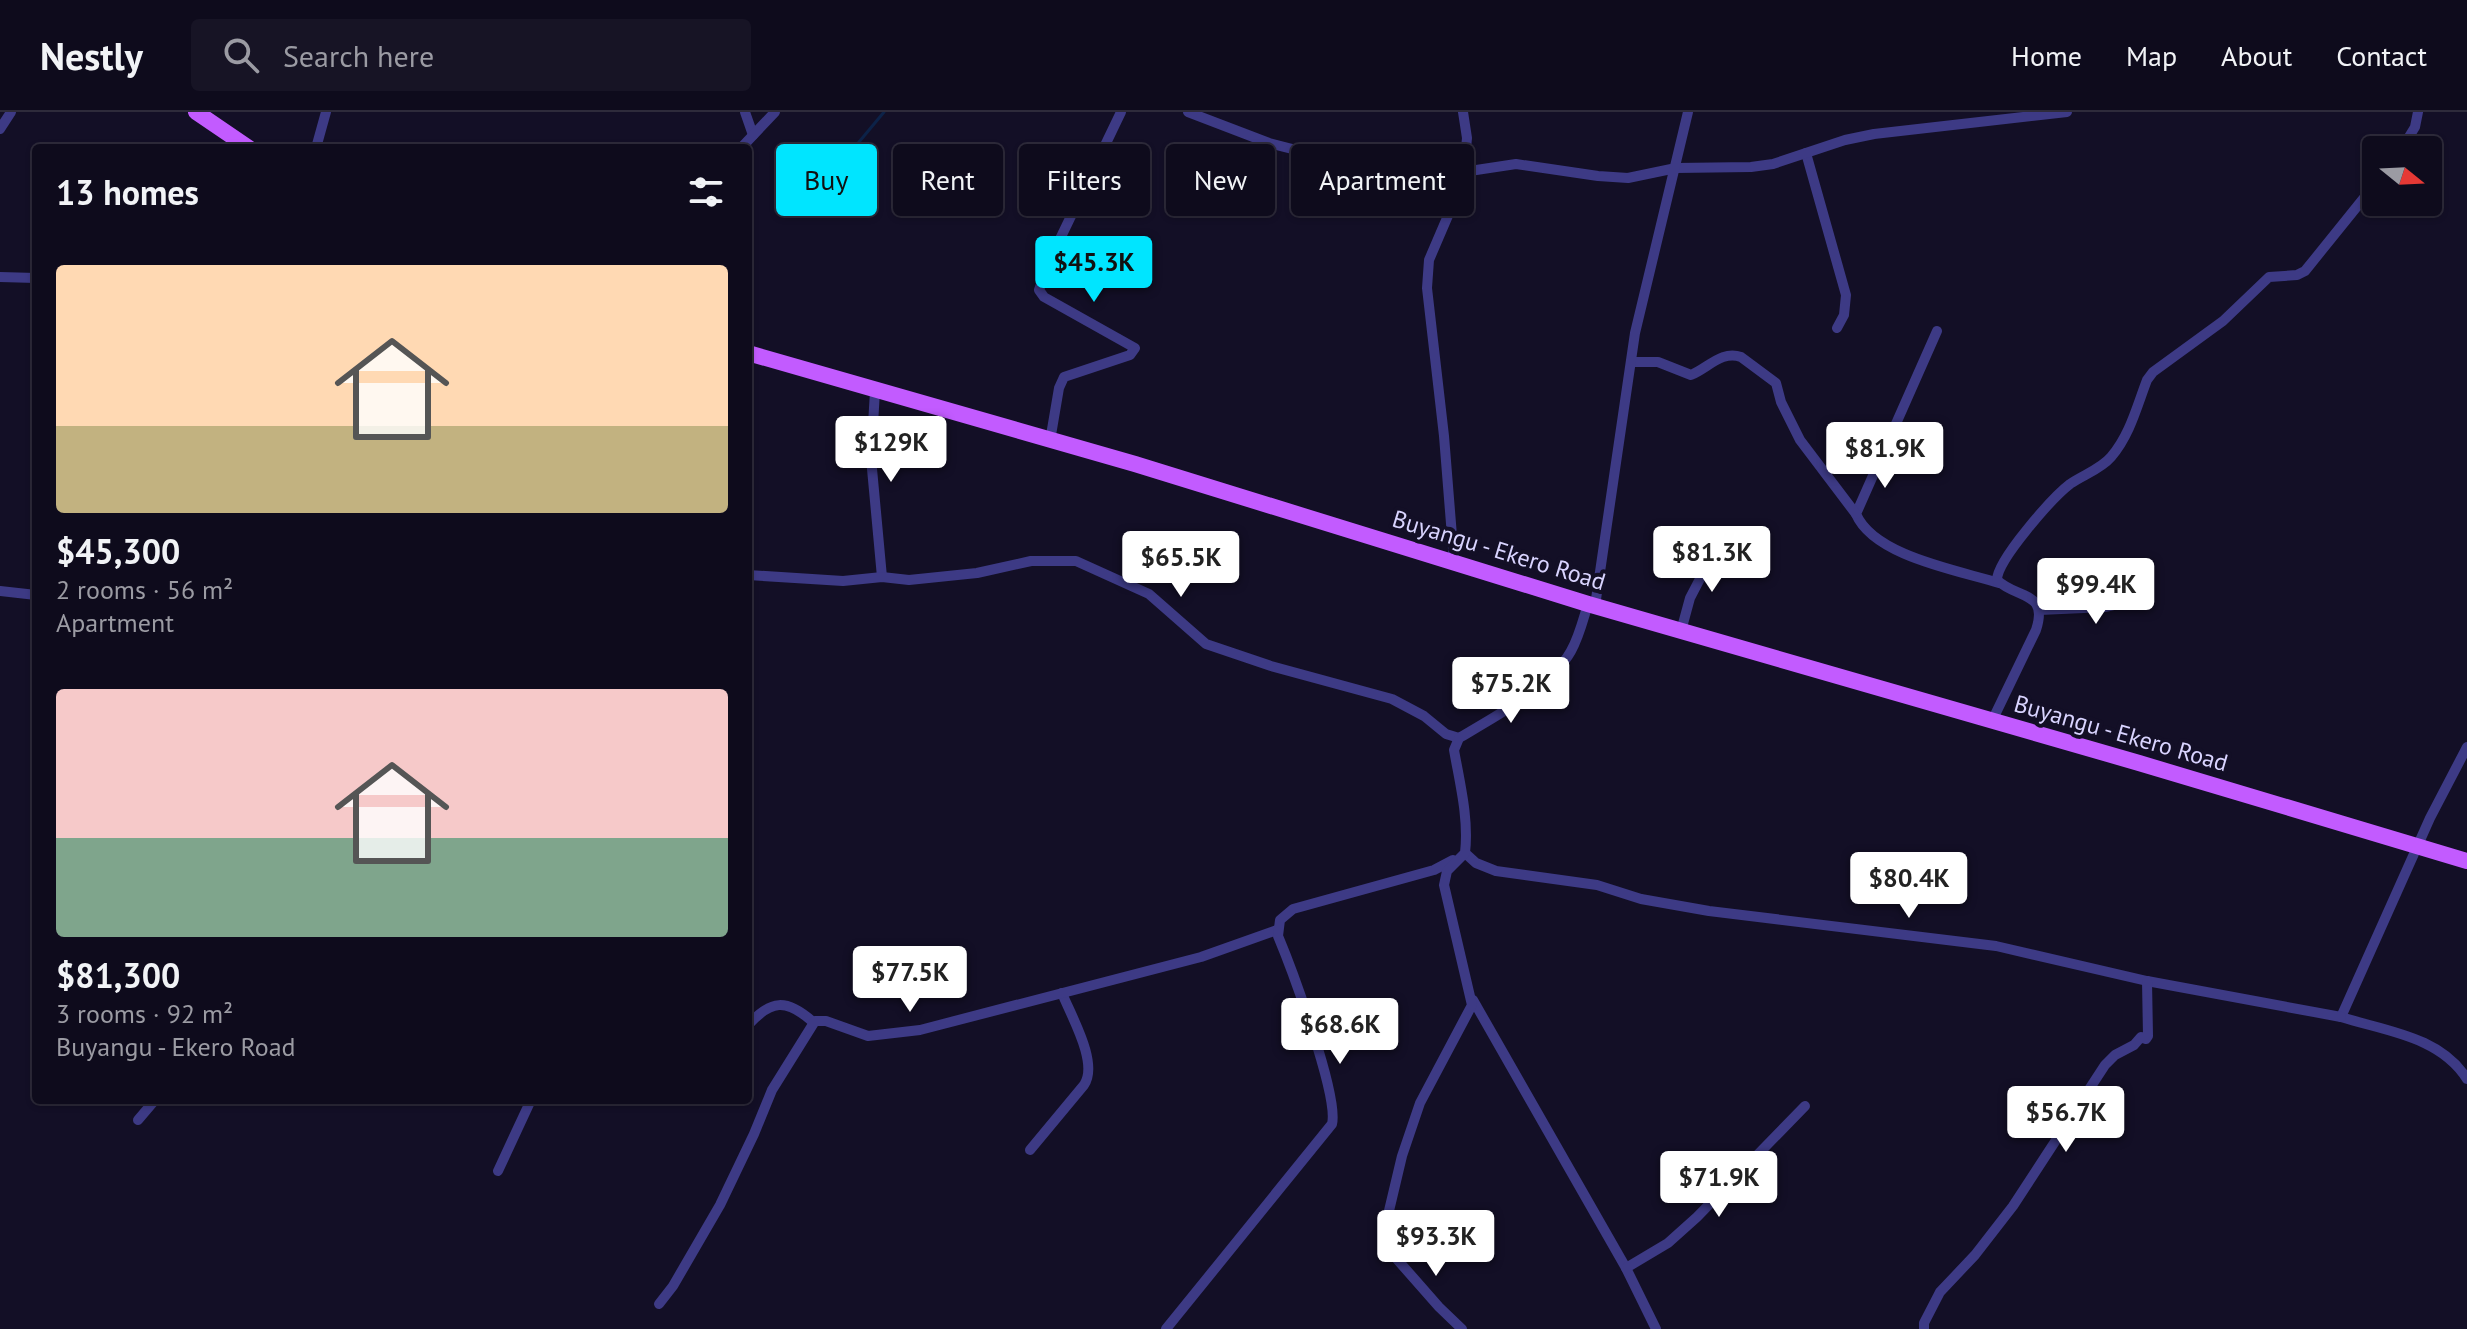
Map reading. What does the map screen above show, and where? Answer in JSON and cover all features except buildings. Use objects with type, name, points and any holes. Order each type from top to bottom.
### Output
[{"type":"main road","points":[[196,112],[243,144]]},
{"type":"main road","name":"Buyangu - Ekero Road","points":[[752,354],[1454,561],[1591,605],[2467,861]]},
{"type":"street","points":[[0,129],[11,112]]},
{"type":"street","points":[[317,144],[326,112]]},
{"type":"street","points":[[745,112],[753,135]]},
{"type":"street","points":[[745,144],[775,112]]},
{"type":"street","points":[[1050,441],[1059,388],[1064,377],[1130,355],[1135,348],[1044,297],[1039,290],[1048,264],[1121,112]]},
{"type":"street","points":[[1188,112],[1291,149]]},
{"type":"street","points":[[1463,112],[1466,144]]},
{"type":"street","points":[[1656,1329],[1626,1268],[1473,1000],[1444,885],[1447,871],[1465,853],[1465,822],[1454,750],[1459,738],[1530,692],[1561,666],[1572,650],[1591,605],[1649,270],[1688,112]]},
{"type":"street","points":[[1474,172],[1516,164],[1628,178],[1676,168],[1727,169],[1773,164],[1845,140],[1874,134],[2067,112]]},
{"type":"street","points":[[2410,136],[2418,112]]},
{"type":"street","points":[[1806,153],[1846,295],[1844,315],[1837,328]]},
{"type":"street","points":[[1999,583],[1996,578],[2000,566],[2049,502],[2109,460],[2124,440],[2153,372],[2223,321],[2269,277],[2292,276],[2305,271],[2362,200]]},
{"type":"street","points":[[1446,216],[1429,260],[1427,288],[1454,561]]},
{"type":"street","points":[[0,277],[32,278]]},
{"type":"street","points":[[1856,514],[1937,331]]},
{"type":"street","points":[[1631,362],[1658,362],[1691,375],[1718,358],[1741,357],[1776,383],[1781,402],[1800,440],[1863,524],[1891,549],[1999,583],[2026,595],[2037,605],[2036,630],[1992,721]]},
{"type":"street","points":[[875,391],[871,458],[882,577]]},
{"type":"street","points":[[1681,631],[1690,598],[1716,548]]},
{"type":"street","points":[[752,575],[843,581],[882,577],[909,580],[977,573],[1031,561],[1076,561],[1149,594],[1191,633],[1216,648],[1392,699],[1414,710],[1446,734],[1459,738]]},
{"type":"street","points":[[1,593],[32,595]]},
{"type":"street","points":[[2039,610],[2106,607],[2148,597]]},
{"type":"street","points":[[2341,1017],[2430,818],[2467,747]]},
{"type":"street","points":[[1166,1329],[1332,1124],[1334,1111],[1323,1068],[1277,930],[1280,920],[1293,909],[1434,870],[1465,853]]},
{"type":"street","points":[[1465,853],[1476,863],[1496,871],[1597,885],[1641,899],[1882,934],[1996,946],[2147,981],[2341,1017],[2428,1044],[2446,1054],[2467,1079]]},
{"type":"street","points":[[752,1020],[770,1005],[782,1005],[813,1022],[826,1021],[866,1035],[890,1034],[963,1020],[1201,957],[1277,930]]},
{"type":"street","points":[[1924,1329],[1940,1292],[1975,1255],[2013,1206],[2108,1060],[2134,1045],[2141,1037],[2146,1039],[2149,1034],[2147,981]]},
{"type":"street","points":[[1030,1150],[1084,1085],[1090,1073],[1087,1054],[1062,993]]},
{"type":"street","points":[[1462,1329],[1388,1249],[1383,1236],[1402,1156],[1420,1103],[1473,1000]]},
{"type":"street","points":[[659,1304],[673,1286],[720,1205],[772,1090],[813,1022]]},
{"type":"street","points":[[138,1120],[152,1104]]},
{"type":"street","points":[[498,1171],[529,1104]]},
{"type":"street","points":[[1626,1268],[1668,1243],[1697,1217],[1805,1106]]},
{"type":"waterway","points":[[857,144],[884,112]]}]
